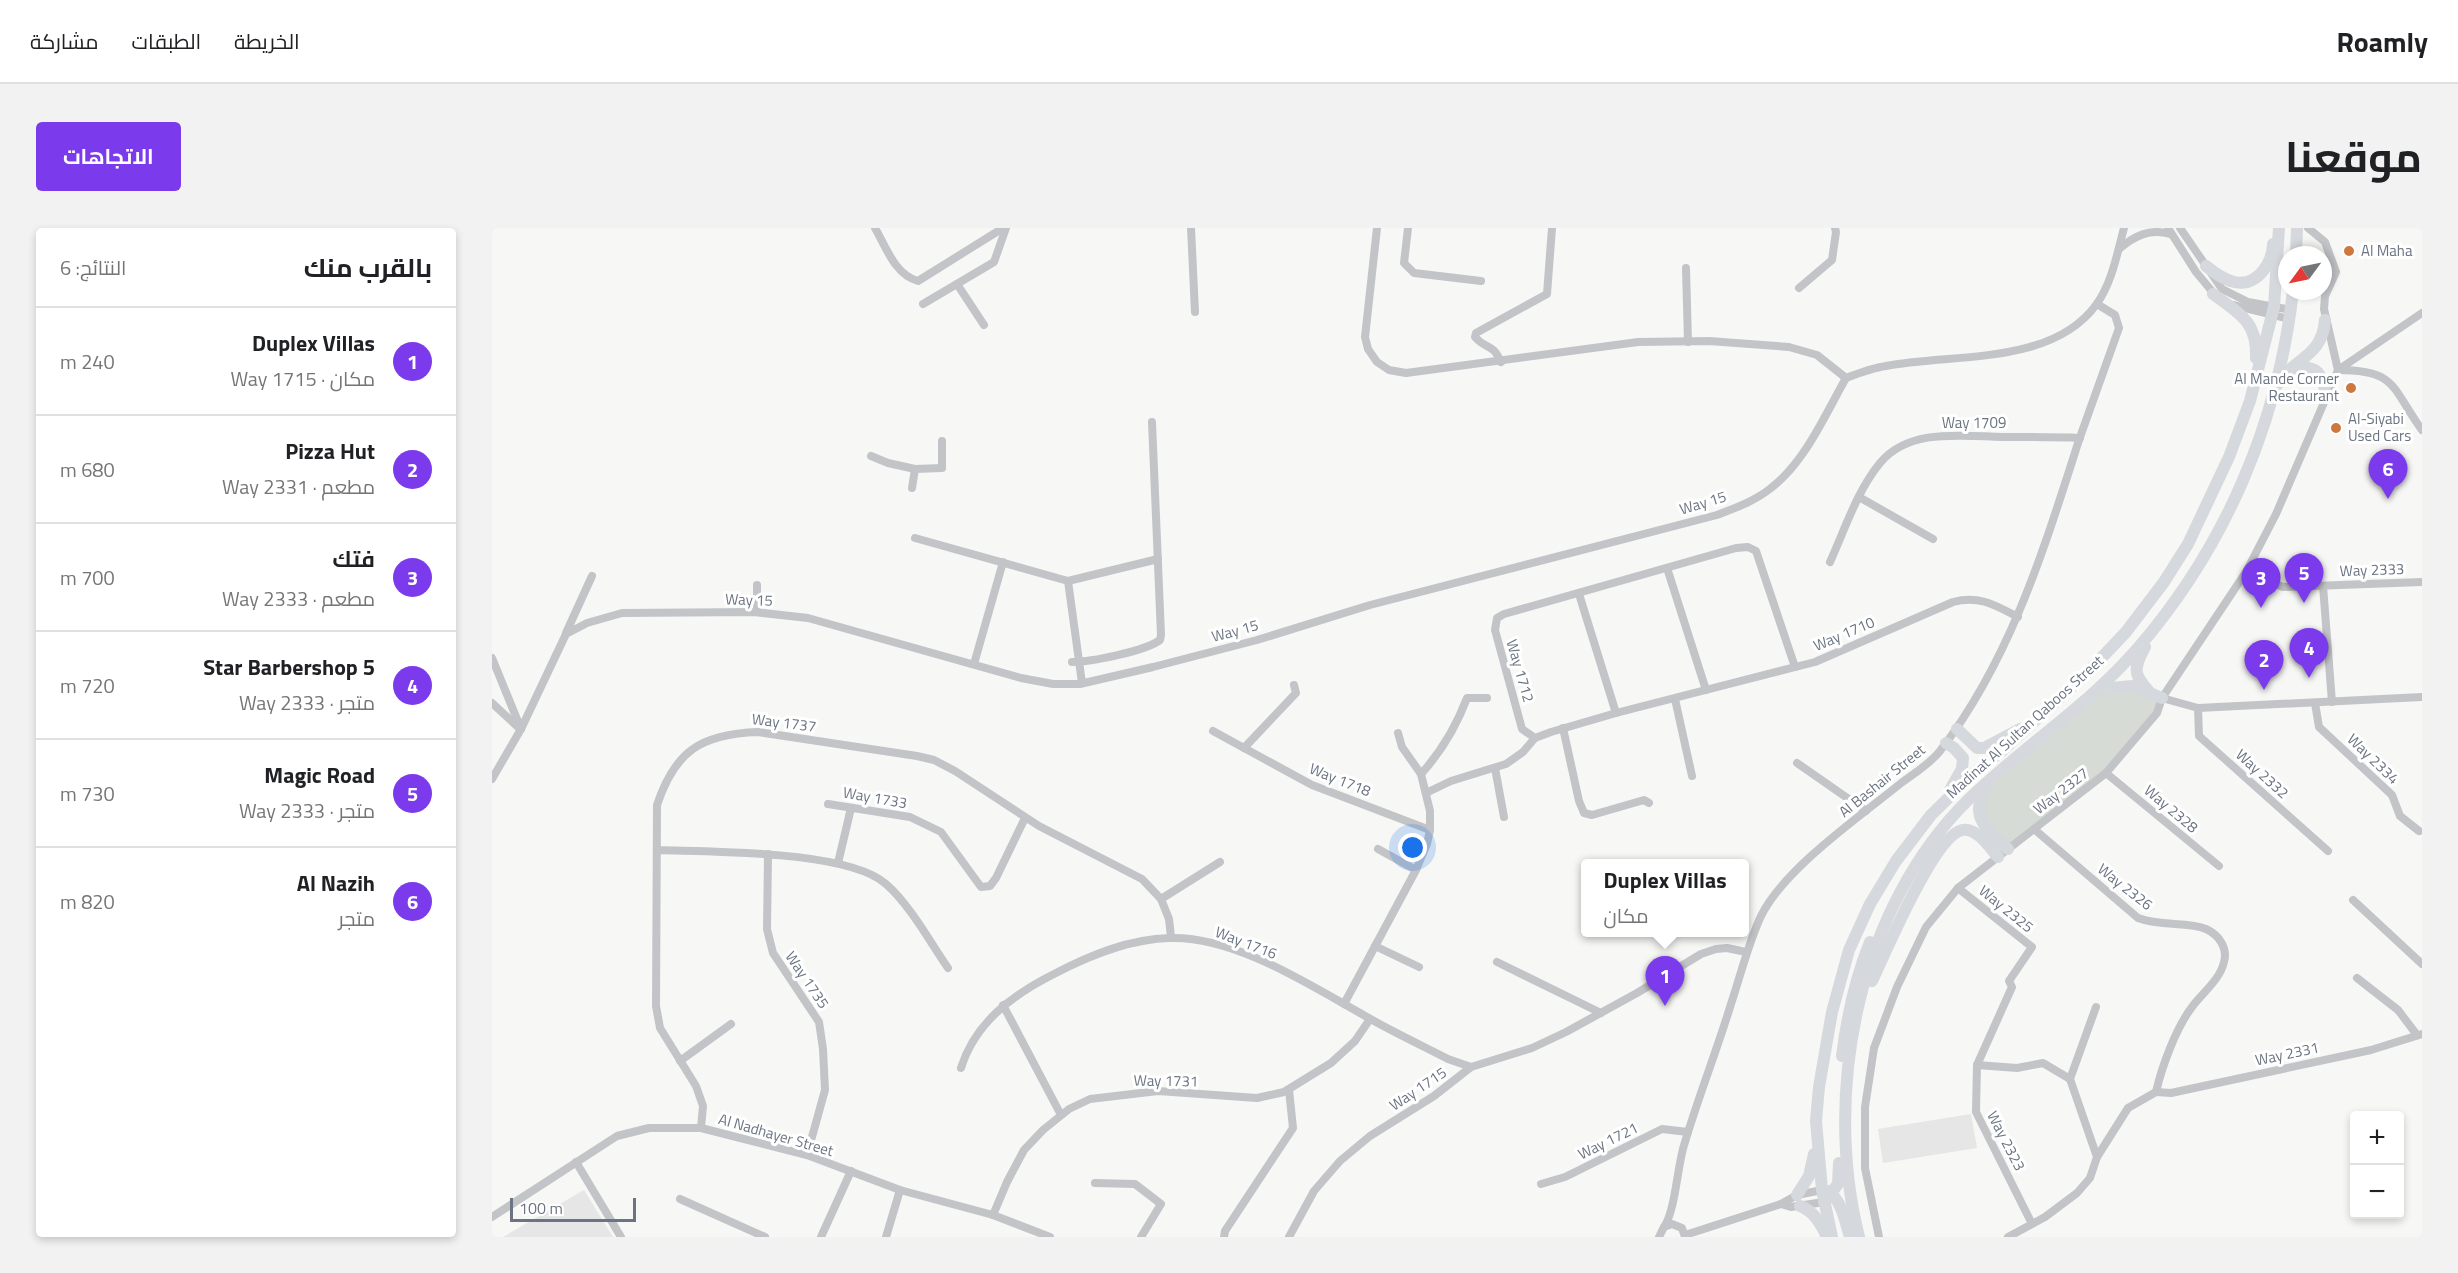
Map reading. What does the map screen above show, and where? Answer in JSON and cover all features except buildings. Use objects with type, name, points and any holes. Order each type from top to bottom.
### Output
[{"type":"main road","points":[[2205,266],[2220,278],[2230,282],[2249,283],[2257,278],[2266,267],[2273,250],[2272,228]]},
{"type":"main road","name":"Madinat Al Sultan Qaboos Street","points":[[1832,1237],[1816,1138],[1819,1087],[1832,1012],[1849,950],[1870,904],[1886,878],[1908,844],[1940,806],[2089,671],[2126,632],[2164,582],[2208,506],[2229,457],[2256,380],[2273,311],[2279,228]]},
{"type":"main road","points":[[2296,246],[2297,228]]},
{"type":"main road","points":[[2213,294],[2240,314],[2250,326],[2257,340],[2256,380]]},
{"type":"main road","name":"Madinat Al Sultan Qaboos Street","points":[[1859,1237],[1850,1199],[1845,1120],[1847,1079],[1858,1012],[1874,954],[1892,909],[1922,856],[1960,809],[2000,771],[2098,690],[2130,657],[2169,609],[2207,554],[2249,470],[2275,391],[2292,300]]},
{"type":"main road","points":[[2275,391],[2282,377],[2316,349],[2322,338],[2325,320]]},
{"type":"main road","points":[[2289,371],[2305,367],[2317,372],[2323,381],[2326,395]]},
{"type":"main road","points":[[2157,696],[2139,681],[2136,663],[2169,609]]},
{"type":"main road","points":[[2098,690],[2133,686],[2157,696]]},
{"type":"main road","points":[[1957,729],[1977,748],[1984,748],[2037,720]]},
{"type":"main road","points":[[1940,806],[1962,769],[1963,758],[1946,743]]},
{"type":"main road","points":[[2000,771],[1979,800],[1978,812],[1984,826],[2003,853]]},
{"type":"main road","points":[[1858,1012],[1901,917],[1924,874],[1953,835],[1962,830],[1971,831],[2003,853]]},
{"type":"main road","points":[[1850,1237],[1838,1203],[1826,1195],[1840,1175],[1838,1132],[1840,1069],[1848,1012],[1858,973],[1883,914],[1910,867],[1922,856]]},
{"type":"main road","points":[[1816,1138],[1809,1176],[1798,1201],[1813,1215],[1827,1237]]},
{"type":"street","points":[[875,228],[900,270],[908,279],[918,281],[1005,228]]},
{"type":"street","points":[[923,304],[994,262],[1005,228]]},
{"type":"street","points":[[1191,228],[1195,312]]},
{"type":"street","points":[[1377,228],[1365,338],[1368,349],[1377,362],[1389,370],[1406,373],[1638,342],[1688,342],[1789,347],[1817,355],[1846,378],[1885,366],[2034,346],[2060,337],[2079,324],[2097,304],[2110,279],[2124,228]]},
{"type":"street","points":[[1408,228],[1404,263],[1414,273],[1481,281]]},
{"type":"street","points":[[1501,362],[1494,349],[1474,337],[1476,333],[1547,294],[1552,228]]},
{"type":"street","points":[[1799,288],[1832,260],[1835,228]]},
{"type":"street","points":[[2180,228],[2222,289],[2235,297],[2273,311]]},
{"type":"street","points":[[2308,228],[2325,242],[2336,272],[2325,296],[2324,309],[2338,370]]},
{"type":"street","points":[[2119,249],[2143,231],[2163,229],[2170,231],[2213,294],[2237,307],[2290,315]]},
{"type":"street","points":[[1686,268],[1688,342]]},
{"type":"street","points":[[957,284],[984,325]]},
{"type":"street","name":"Al Bashair Street","points":[[1659,1237],[1671,1209],[1688,1132],[1746,952],[1762,913],[1780,889],[1813,854],[1937,755],[1957,729],[1990,673],[2018,617],[2047,541],[2119,328],[2115,315],[2097,304]]},
{"type":"street","points":[[2338,370],[2422,314]]},
{"type":"street","points":[[2338,370],[2369,371],[2387,379],[2422,430]]},
{"type":"street","name":"Way 2327","points":[[1879,1237],[1865,1168],[1865,1107],[1874,1048],[1897,987],[1926,927],[1958,888],[2106,773],[2157,713],[2157,696],[2246,572],[2276,514],[2338,370]]},
{"type":"street","name":"Way 15","points":[[566,634],[587,623],[622,613],[757,612],[808,618],[1021,678],[1053,684],[1082,683],[1257,640],[1370,605],[1717,515],[1735,508],[1771,488],[1806,450],[1846,378]]},
{"type":"street","points":[[1076,662],[1118,654],[1157,643],[1160,640],[1152,422]]},
{"type":"street","name":"Way 1709","points":[[1830,562],[1859,497],[1881,463],[1895,450],[1921,439],[1938,435],[2080,438]]},
{"type":"street","points":[[871,456],[888,463],[915,469],[942,468],[942,441]]},
{"type":"street","points":[[912,488],[915,469]]},
{"type":"street","points":[[1859,497],[1933,539]]},
{"type":"street","points":[[915,538],[1068,581],[1158,559]]},
{"type":"street","name":"Way 1712","points":[[1535,738],[1522,729],[1495,630],[1497,618],[1504,614],[1736,548],[1748,547],[1756,551],[1795,667]]},
{"type":"street","points":[[974,664],[1003,562]]},
{"type":"street","points":[[1667,568],[1706,690]]},
{"type":"street","name":"Way 2333","points":[[2246,572],[2283,587],[2422,582]]},
{"type":"street","points":[[492,779],[521,729],[592,576]]},
{"type":"street","points":[[1068,581],[1076,662],[1082,683]]},
{"type":"street","points":[[757,585],[757,612]]},
{"type":"street","name":"Way 2333","points":[[2323,586],[2332,702]]},
{"type":"street","points":[[1579,594],[1616,713]]},
{"type":"street","name":"Way 1710","points":[[1426,793],[1516,759],[1535,738],[1616,713],[1815,662],[1953,602],[1967,598],[1987,601],[2018,617]]},
{"type":"street","points":[[492,658],[521,729]]},
{"type":"street","points":[[1244,748],[1296,693],[1294,685]]},
{"type":"street","points":[[2157,696],[2198,708],[2422,697]]},
{"type":"street","points":[[1420,774],[1447,741],[1458,722],[1467,698],[1487,698]]},
{"type":"street","points":[[1675,699],[1692,776]]},
{"type":"street","points":[[492,703],[521,729]]},
{"type":"street","name":"Way 2334","points":[[2315,703],[2319,727],[2392,795],[2400,816],[2419,831]]},
{"type":"street","name":"Way 2332","points":[[2198,708],[2199,736],[2328,851]]},
{"type":"street","points":[[1563,728],[1579,801],[1584,813],[1592,814],[1644,800],[1649,803]]},
{"type":"street","name":"Way 1718","points":[[1213,731],[1312,785],[1430,830]]},
{"type":"street","name":"Way 1737","points":[[701,1128],[703,1106],[696,1086],[660,1028],[656,1006],[657,805],[666,780],[682,757],[710,738],[732,733],[758,732],[934,760],[984,789],[1025,818],[1142,879],[1161,899],[1169,919],[1171,938]]},
{"type":"street","points":[[1344,1005],[1416,870],[1430,830],[1430,811],[1420,774],[1402,747],[1398,733]]},
{"type":"street","points":[[1797,764],[1866,811]]},
{"type":"street","points":[[1495,768],[1504,817]]},
{"type":"street","name":"Way 2328","points":[[2106,773],[2219,866]]},
{"type":"street","name":"Way 1733","points":[[828,804],[910,817],[941,832],[981,887],[990,886],[996,878],[1025,818]]},
{"type":"street","points":[[838,863],[851,808]]},
{"type":"street","name":"Way 2326","points":[[2034,829],[2138,918],[2153,924],[2205,929],[2218,937],[2225,948],[2225,962],[2218,975],[2190,1008],[2162,1067],[2156,1092]]},
{"type":"street","points":[[1378,849],[1416,870]]},
{"type":"street","points":[[658,850],[768,854],[838,863],[884,881],[897,895],[948,968]]},
{"type":"street","name":"Way 1735","points":[[768,854],[767,929],[773,953],[819,1022],[823,1049],[825,1090],[807,1155]]},
{"type":"street","points":[[1161,899],[1220,862]]},
{"type":"street","name":"Way 2325","points":[[1958,888],[2032,948],[2009,981]]},
{"type":"street","points":[[2353,900],[2422,964]]},
{"type":"street","name":"Way 1716","points":[[961,1068],[978,1030],[1003,1005],[1035,983],[1082,959],[1124,944],[1171,938],[1224,946],[1258,958],[1448,1059],[1471,1067]]},
{"type":"street","points":[[1375,946],[1419,967]]},
{"type":"street","name":"Way 1715","points":[[1289,1237],[1314,1191],[1340,1161],[1370,1136],[1434,1096],[1471,1067],[1532,1048],[1601,1013],[1701,954],[1727,948],[1746,952]]},
{"type":"street","points":[[1497,962],[1601,1013]]},
{"type":"street","points":[[2357,978],[2398,1010],[2419,1034]]},
{"type":"street","name":"Way 2323","points":[[2009,981],[2012,987],[1977,1065],[1976,1113],[2032,1224]]},
{"type":"street","points":[[1003,1005],[1061,1115]]},
{"type":"street","points":[[2096,1007],[2070,1079],[2097,1157]]},
{"type":"street","name":"Way 1731","points":[[993,1215],[1024,1150],[1061,1115],[1090,1099],[1158,1091],[1257,1098],[1289,1090],[1331,1063],[1355,1041],[1370,1019]]},
{"type":"street","points":[[680,1061],[730,1024]]},
{"type":"street","name":"Way 2331","points":[[2156,1092],[2171,1093],[2371,1050],[2419,1034]]},
{"type":"street","points":[[1977,1065],[2017,1068],[2043,1064],[2070,1079]]},
{"type":"street","points":[[1224,1237],[1225,1231],[1293,1128],[1289,1090]]},
{"type":"street","points":[[2008,1237],[2067,1202],[2077,1193],[2090,1178],[2097,1157],[2128,1108],[2156,1092]]},
{"type":"street","name":"Al Nadhayer Street","points":[[492,1217],[617,1136],[650,1128],[701,1128],[807,1155],[900,1190],[993,1215],[1033,1233],[1050,1237]]},
{"type":"street","name":"Way 1721","points":[[1541,1184],[1565,1177],[1662,1129],[1688,1132]]},
{"type":"street","points":[[576,1162],[621,1237]]},
{"type":"street","points":[[821,1237],[851,1171]]},
{"type":"street","points":[[1095,1183],[1135,1184],[1161,1204],[1141,1237]]},
{"type":"street","points":[[886,1237],[900,1190]]},
{"type":"street","points":[[1671,1209],[1685,1236],[1781,1204],[1826,1195]]},
{"type":"street","points":[[680,1199],[765,1237]]},
{"type":"street","points":[[1664,1227],[1672,1224],[1679,1226]]},
{"type":"shaded area","points":[[2124,687],[2161,698],[2156,712],[2106,772],[2008,848],[1985,826],[1980,800],[1987,790],[2099,691]]},
{"type":"shaded area","points":[[1971,1114],[1977,1148],[1883,1163],[1878,1129]]},
{"type":"shaded area","points":[[584,1190],[613,1237],[503,1237]]},
{"type":"place","name":"Al Maha","points":[[2349,251]]},
{"type":"place","name":"Al Mande Corner Restaurant","points":[[2351,388]]},
{"type":"place","name":"Al-Siyabi Used Cars","points":[[2336,428]]},
{"type":"place","name":"Al Nazih","points":[[2388,499]]},
{"type":"place","name":"Magic Road","points":[[2304,603]]},
{"type":"place","name":"فتك","points":[[2261,608]]},
{"type":"place","name":"5 Star Barbershop","points":[[2309,678]]},
{"type":"place","name":"Pizza Hut","points":[[2264,690]]},
{"type":"place","name":"Duplex Villas","points":[[1665,1006]]}]
